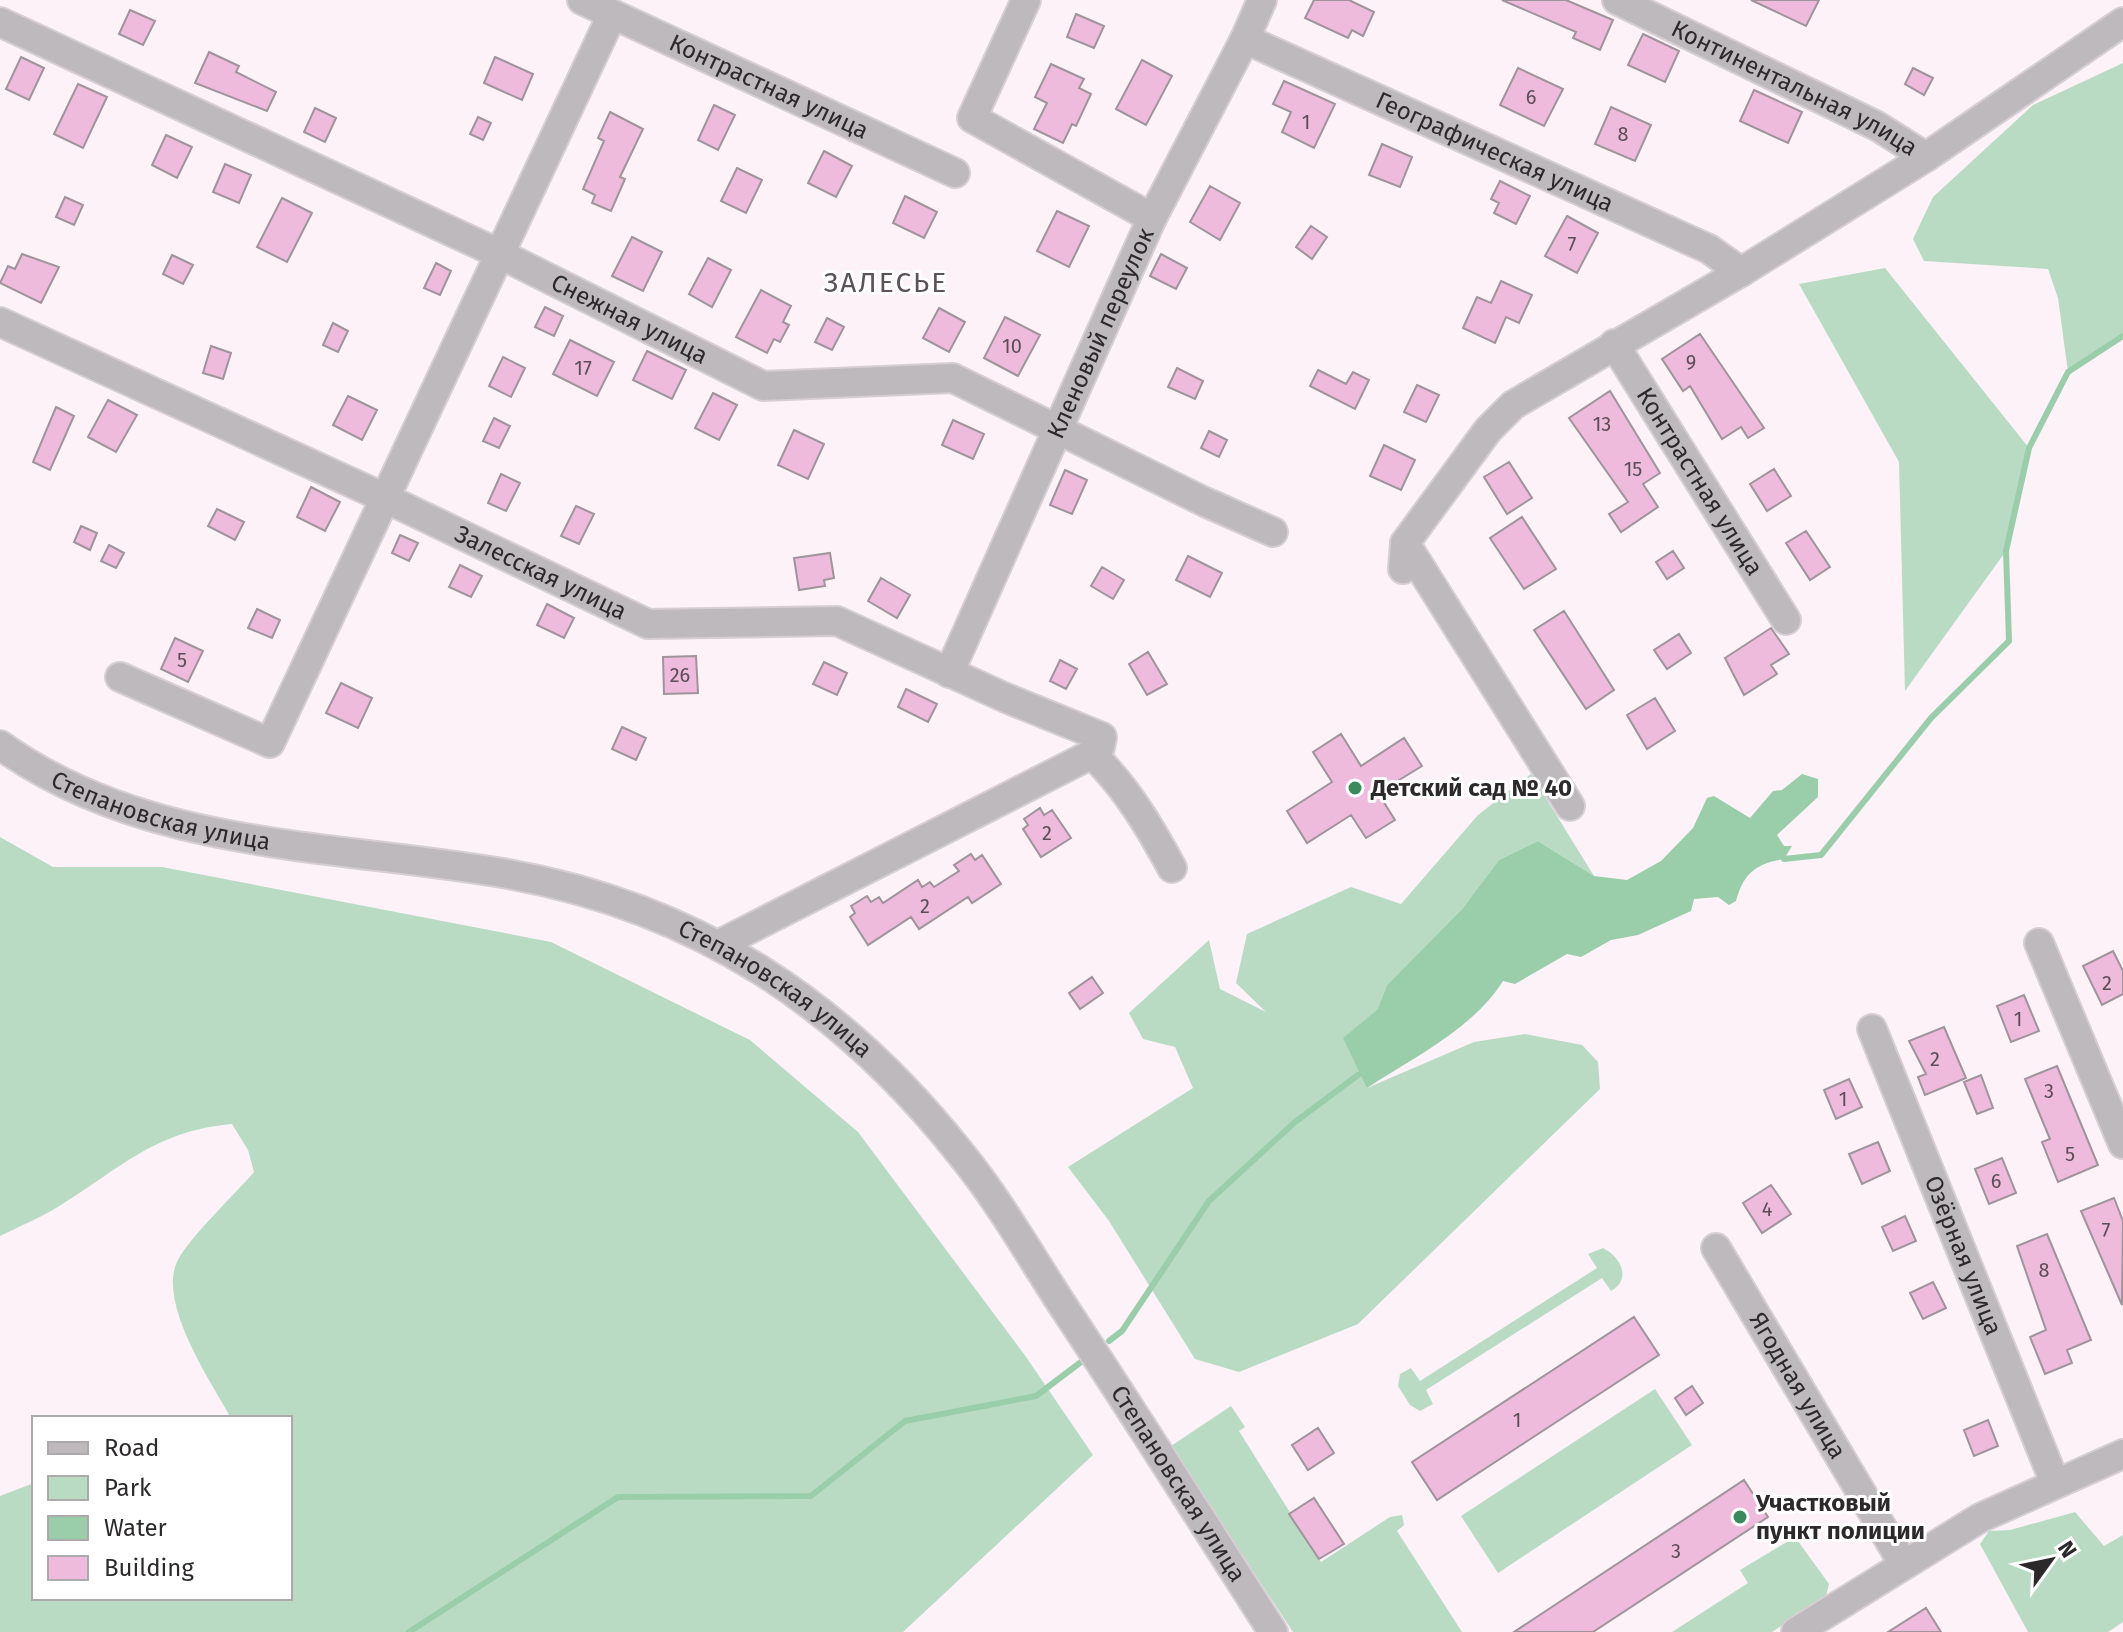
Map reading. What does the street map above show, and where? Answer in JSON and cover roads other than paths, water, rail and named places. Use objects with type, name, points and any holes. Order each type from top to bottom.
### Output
[{"type":"street","name":"Контрастная улица","points":[[582,0],[955,173]]},
{"type":"street","points":[[1026,0],[972,118],[1152,218]]},
{"type":"street","name":"Кленовый переулок","points":[[949,673],[1152,218],[1262,0]]},
{"type":"street","name":"Континентальная улица","points":[[1617,0],[1877,126],[1926,157]]},
{"type":"street","points":[[120,677],[270,743],[502,255],[612,15]]},
{"type":"street","name":"Снежная улица","points":[[6,20],[502,255],[763,386],[953,378],[1055,430],[1273,532]]},
{"type":"street","points":[[1570,806],[1404,556],[1488,430],[1513,405],[1741,272],[1926,157],[2123,22]]},
{"type":"street","name":"Географическая улица","points":[[1245,39],[1709,249],[1741,272]]},
{"type":"street","name":"Залесская улица","points":[[0,322],[385,498],[648,624],[837,621],[1097,745]]},
{"type":"street","name":"Контрастная улица","points":[[1614,344],[1786,620]]},
{"type":"street","name":"Степановская улица","points":[[0,745],[61,783],[141,813],[243,838],[452,864],[584,890],[625,904],[718,945],[764,971],[843,1027],[920,1104],[964,1157],[1158,1449],[1273,1632]]},
{"type":"street","points":[[718,945],[1097,745],[1172,868]]},
{"type":"street","points":[[2039,943],[2123,1144]]},
{"type":"street","name":"Озёрная улица","points":[[1872,1029],[2055,1483]]},
{"type":"street","name":"Ягодная улица","points":[[1716,1248],[1903,1563]]},
{"type":"street","points":[[1796,1632],[1980,1518],[2123,1454]]},
{"type":"water","points":[[1802,774],[1818,779],[1818,797],[1777,835],[1784,846],[1792,846],[1784,859],[1766,863],[1752,871],[1736,901],[1729,905],[1718,897],[1694,899],[1691,911],[1638,935],[1611,940],[1581,957],[1567,954],[1515,984],[1503,981],[1476,1014],[1459,1028],[1367,1088],[1343,1038],[1377,1010],[1387,985],[1462,909],[1499,860],[1538,841],[1594,876],[1627,880],[1661,861],[1693,828],[1707,798],[1714,796],[1750,818],[1773,791],[1782,790]]},
{"type":"waterway","points":[[1784,859],[1821,855],[1931,718],[2009,641],[2006,551],[2029,448],[2068,372],[2123,336]]},
{"type":"waterway","points":[[1109,1341],[1122,1331],[1209,1201],[1295,1122],[1358,1075]]},
{"type":"waterway","points":[[409,1632],[618,1497],[811,1496],[905,1421],[1036,1396],[1081,1362]]},
{"type":"place","name":"Детский сад № 40","points":[[1355,788]]},
{"type":"place","name":"Участковый пункт полиции","points":[[1740,1517]]},
{"type":"district","name":"ЗАЛЕСЬЕ","points":[[886,282]]}]
